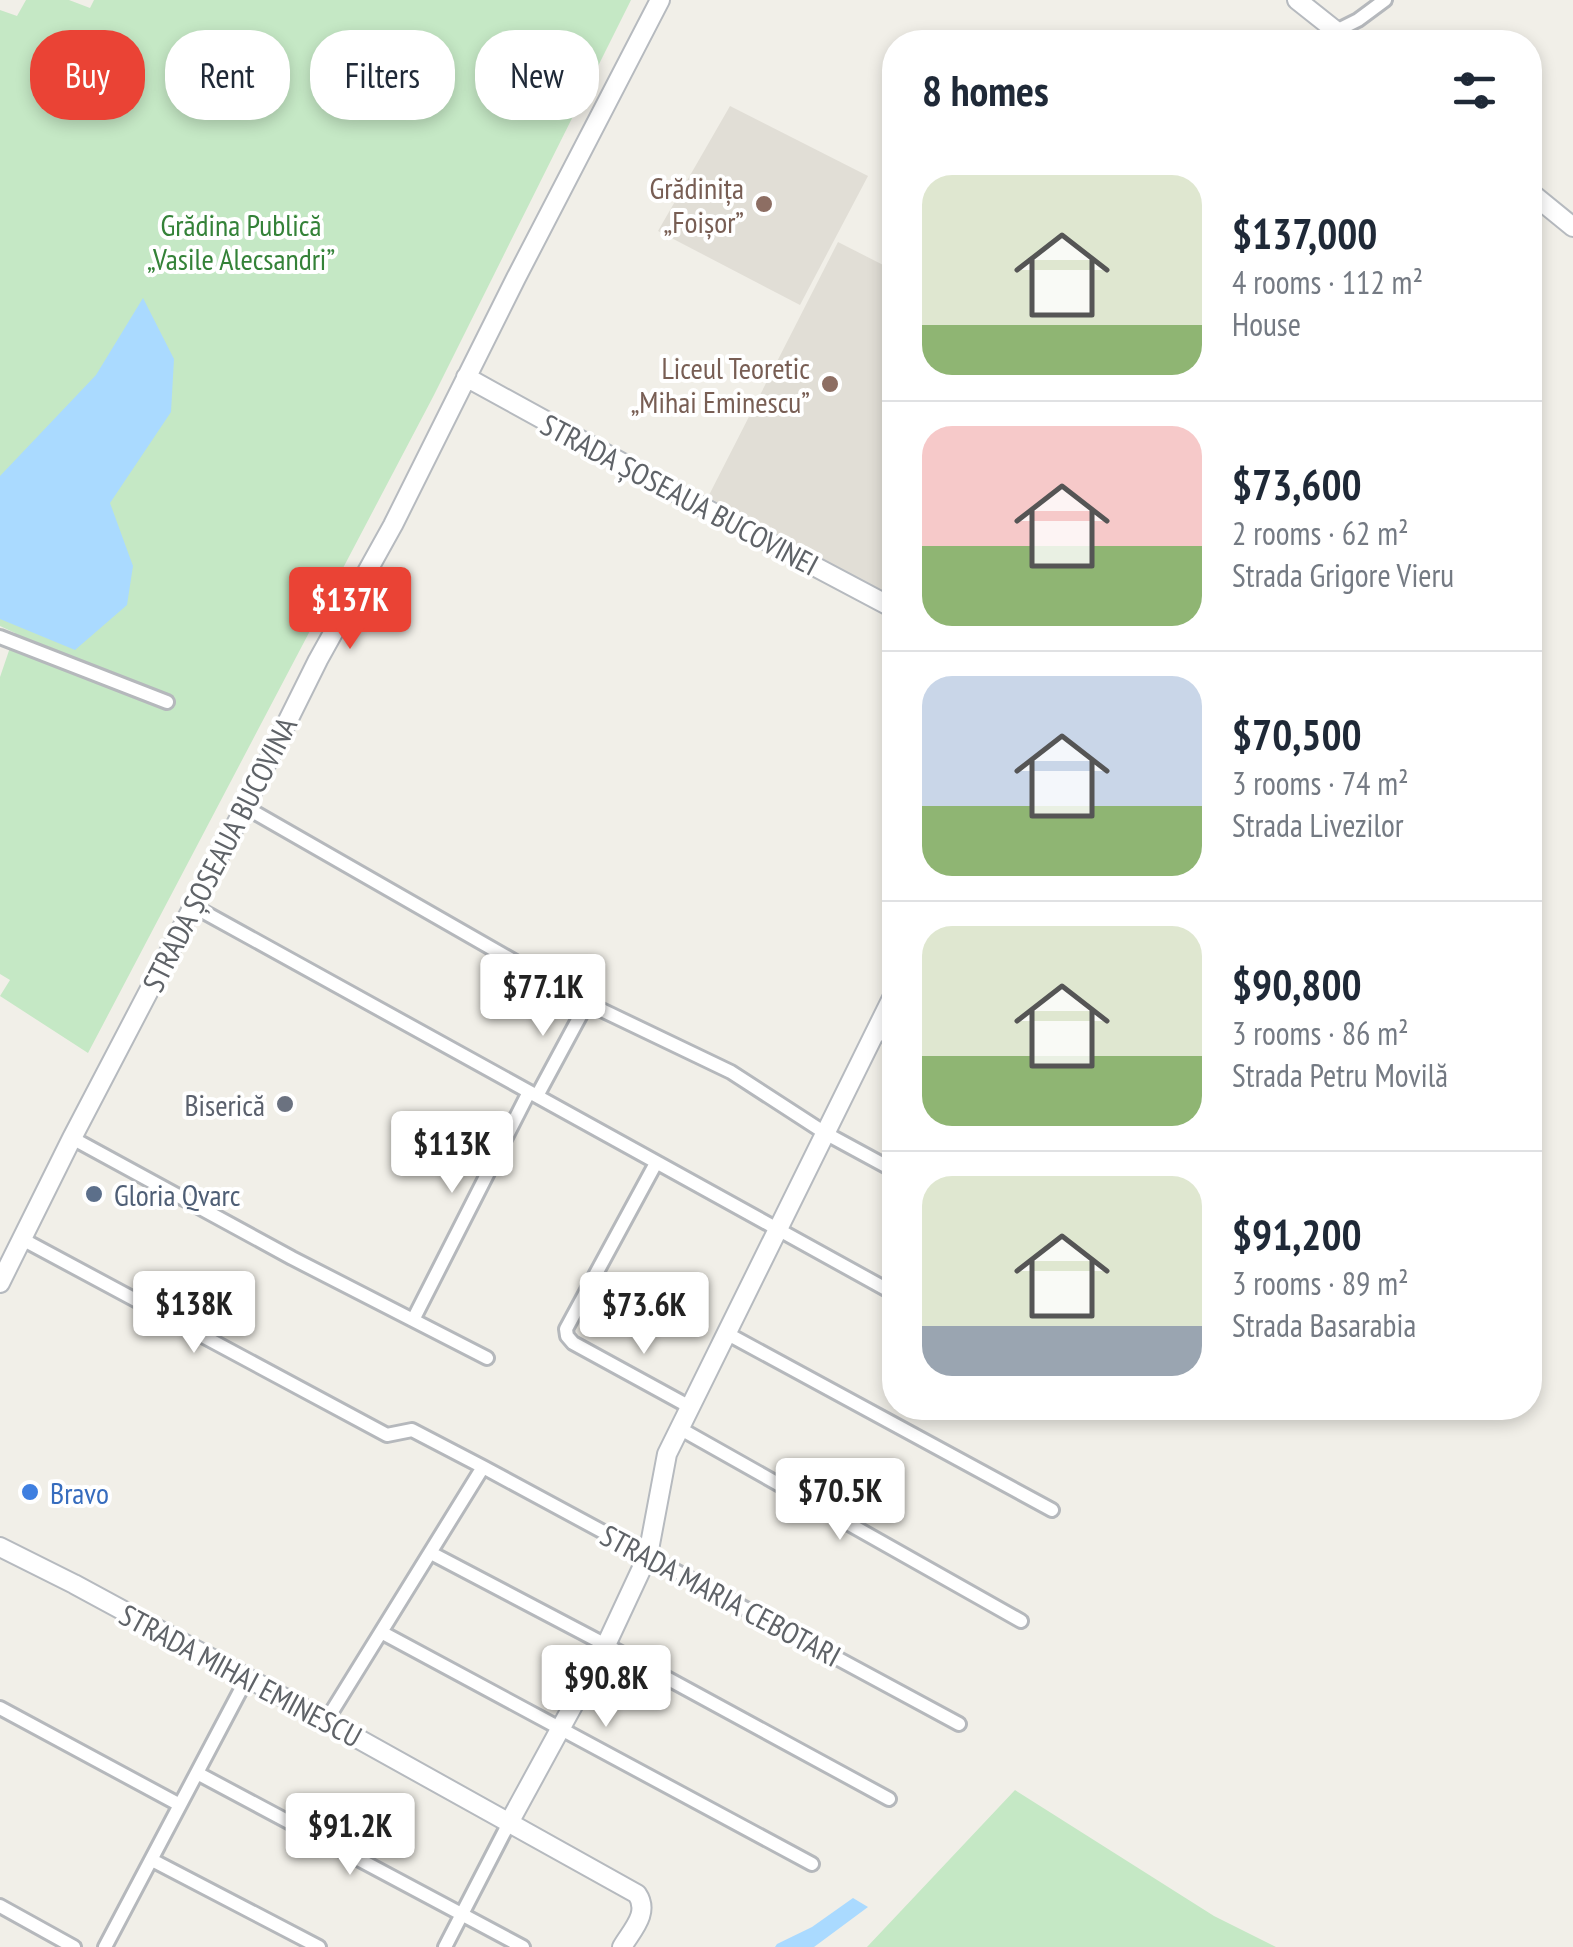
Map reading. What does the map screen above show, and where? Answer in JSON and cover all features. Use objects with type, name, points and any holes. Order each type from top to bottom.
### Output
[{"type":"main road","name":"STRADA ȘOSEAUA BUCOVINA","points":[[0,1283],[660,0]]},
{"type":"main road","points":[[1297,0],[1332,30]]},
{"type":"main road","points":[[1542,202],[1573,227]]},
{"type":"main road","name":"STRADA ȘOSEAUA BUCOVINEI","points":[[466,377],[882,602]]},
{"type":"main road","points":[[510,1822],[606,1645],[648,1555],[667,1454],[882,1018]]},
{"type":"main road","name":"STRADA MIHAI EMINESCU","points":[[0,1547],[326,1720],[637,1894],[643,1909],[622,1947]]},
{"type":"street","points":[[1350,30],[1385,0]]},
{"type":"street","points":[[0,638],[167,702]]},
{"type":"street","points":[[245,806],[586,1003],[731,1072],[825,1133],[882,1164]]},
{"type":"street","points":[[193,906],[882,1287]]},
{"type":"street","points":[[413,1320],[586,1003]]},
{"type":"street","points":[[876,1030],[882,1033]]},
{"type":"street","points":[[72,1138],[487,1358]]},
{"type":"street","points":[[656,1163],[566,1329],[573,1342],[690,1407]]},
{"type":"street","name":"STRADA MARIA CEBOTARI","points":[[22,1239],[386,1435],[412,1430],[959,1724]]},
{"type":"street","points":[[726,1333],[882,1418]]},
{"type":"street","points":[[886,1420],[1052,1510]]},
{"type":"street","points":[[680,1428],[1021,1620]]},
{"type":"street","points":[[326,1720],[483,1467]]},
{"type":"street","points":[[430,1553],[888,1799]]},
{"type":"street","points":[[380,1632],[812,1864]]},
{"type":"street","points":[[108,1946],[247,1678]]},
{"type":"street","points":[[0,1708],[180,1805]]},
{"type":"street","points":[[197,1773],[523,1947]]},
{"type":"street","points":[[445,1947],[510,1822]]},
{"type":"street","points":[[152,1860],[319,1947]]},
{"type":"street","points":[[0,1906],[74,1947]]},
{"type":"shaded area","name":"Grădinița „Foișor”","points":[[730,106],[868,176],[800,305],[658,231]]},
{"type":"shaded area","name":"Liceul Teoretic „Mihai Eminescu”","points":[[838,242],[882,264],[881,592],[708,497]]},
{"type":"green space","name":"Grădina Publică „Vasile Alecsandri”","points":[[26,0],[69,0],[90,8],[94,0],[631,0],[599,64],[599,30],[475,30],[475,120],[571,120],[434,395],[88,1053],[0,996],[10,980],[0,974],[0,677],[15,633],[0,626],[0,10],[17,16]]},
{"type":"green space","points":[[1015,1790],[1214,1916],[1276,1947],[867,1947]]},
{"type":"water","points":[[143,298],[174,359],[171,412],[110,503],[133,566],[127,605],[75,650],[0,619],[0,476],[96,375]]},
{"type":"water","points":[[853,1898],[868,1907],[814,1947],[775,1947],[812,1927]]},
{"type":"place","name":"Grădinița „Foișor”","points":[[764,204]]},
{"type":"place","name":"Liceul Teoretic „Mihai Eminescu”","points":[[830,384]]},
{"type":"place","name":"Biserică","points":[[285,1104]]},
{"type":"place","name":"Gloria Qvarc","points":[[94,1194]]},
{"type":"place","name":"Bravo","points":[[30,1492]]}]
